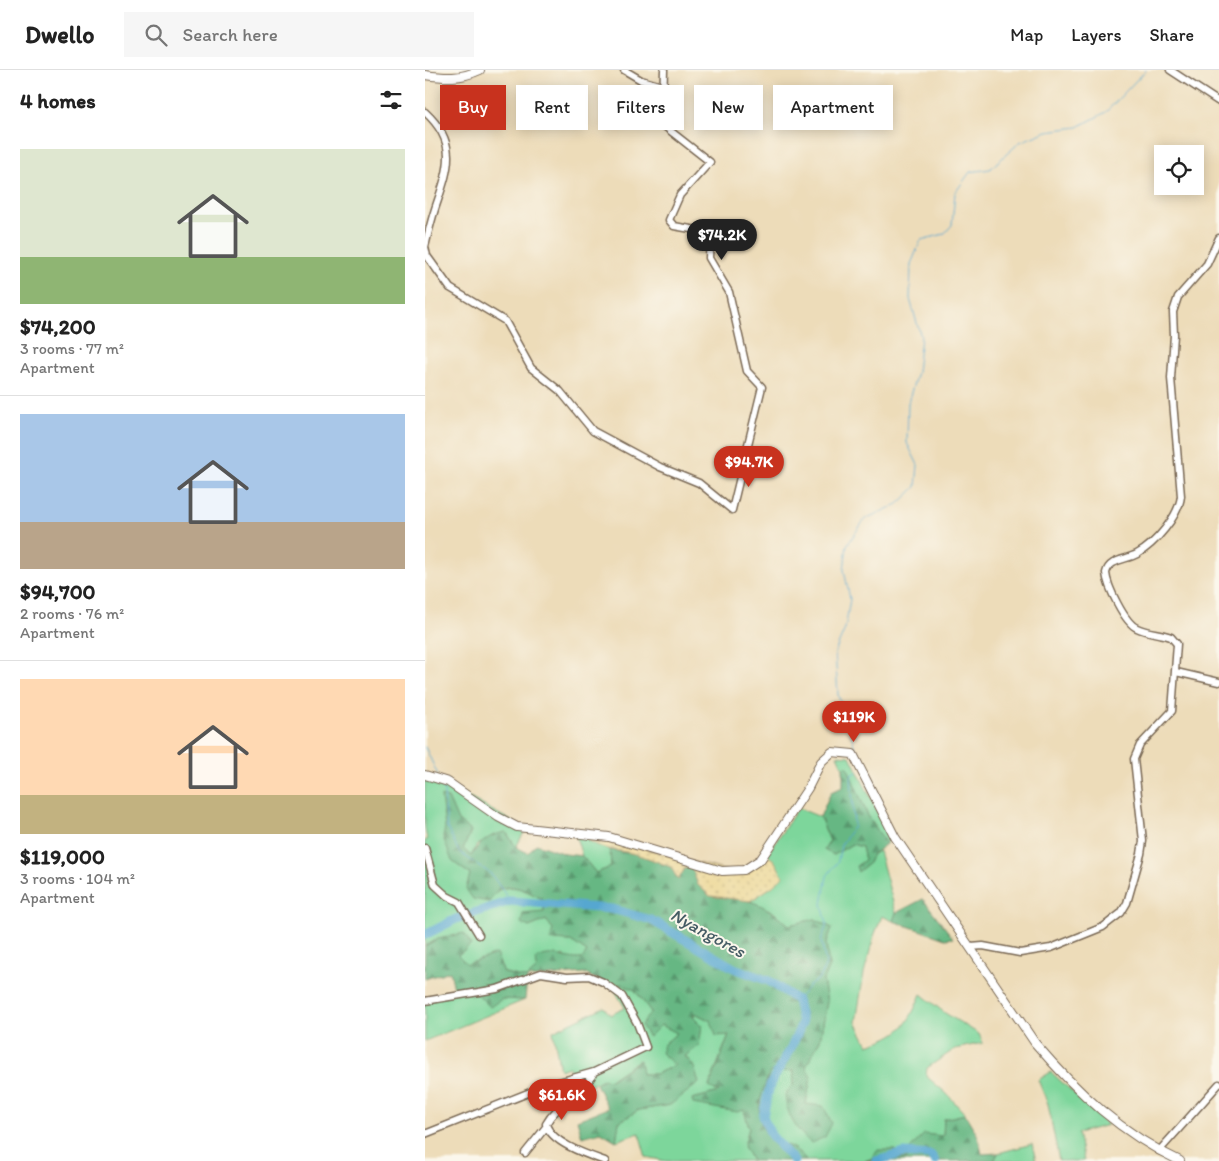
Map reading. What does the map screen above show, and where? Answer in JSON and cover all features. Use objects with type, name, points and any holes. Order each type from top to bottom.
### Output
[{"type":"street","points":[[425,75],[449,79],[463,77],[480,70]]},
{"type":"street","points":[[624,70],[641,80],[658,85]]},
{"type":"street","points":[[662,85],[664,70]]},
{"type":"street","points":[[1170,70],[1219,102]]},
{"type":"street","points":[[425,112],[439,124],[446,144],[449,169],[425,247],[427,256],[444,281],[456,292],[505,321],[531,368],[561,391],[593,431],[660,467],[699,483],[732,510],[762,387],[747,371],[729,292],[709,258],[710,234],[674,226],[669,220],[680,195],[710,162],[669,130]]},
{"type":"street","points":[[971,947],[983,946],[1021,953],[1051,948],[1103,927],[1121,913],[1132,891],[1143,841],[1134,759],[1140,746],[1170,715],[1174,703],[1177,644],[1174,638],[1131,624],[1119,606],[1106,574],[1111,564],[1138,554],[1145,548],[1177,513],[1181,496],[1171,378],[1174,335],[1173,312],[1177,297],[1207,264],[1219,238]]},
{"type":"street","points":[[1176,672],[1219,682]]},
{"type":"street","points":[[425,775],[448,782],[498,817],[517,827],[609,837],[709,868],[735,872],[753,866],[761,859],[827,755],[832,752],[853,754],[895,837],[936,900],[971,947],[1022,1026],[1047,1058],[1113,1120],[1159,1151],[1180,1161]]},
{"type":"street","points":[[425,848],[435,885],[447,896],[459,902],[479,935]]},
{"type":"street","points":[[425,1001],[497,988],[541,973],[567,977],[589,976],[603,982],[622,996],[637,1023],[647,1047],[594,1072],[548,1085],[425,1134]]},
{"type":"street","points":[[525,1153],[546,1127],[547,1121],[591,1080],[594,1072]]},
{"type":"street","points":[[1159,1151],[1219,1084]]},
{"type":"street","points":[[546,1127],[573,1148],[605,1161]]},
{"type":"green space","points":[[837,755],[850,756],[890,837],[886,844],[867,814],[847,767],[843,768]]},
{"type":"green space","points":[[847,766],[867,814],[886,844],[873,854],[869,863],[858,872],[856,866],[865,860],[862,847],[852,844],[834,855],[824,850],[830,841],[820,817],[831,792],[843,787],[843,768]]},
{"type":"green space","points":[[430,776],[526,829],[516,847],[506,832],[477,845],[471,856],[463,849],[471,831],[458,821],[448,798],[441,797],[452,861],[494,892],[501,889],[519,888],[544,900],[544,913],[523,914],[529,927],[546,920],[553,929],[551,940],[571,941],[587,952],[582,959],[570,960],[563,955],[538,969],[527,978],[467,964],[438,939],[425,946],[425,841],[427,840],[425,828],[425,777]]},
{"type":"green space","points":[[441,796],[448,798],[458,821],[471,831],[463,849],[471,856],[485,840],[506,832],[516,847],[528,853],[536,844],[565,854],[582,856],[596,873],[611,867],[610,850],[637,854],[672,867],[678,880],[685,868],[693,868],[702,888],[713,896],[755,903],[789,925],[815,919],[832,928],[826,944],[829,966],[823,980],[827,1002],[820,1040],[806,1067],[811,1076],[806,1104],[823,1106],[832,1123],[825,1137],[811,1143],[797,1128],[790,1116],[785,1095],[793,1085],[794,1071],[770,1072],[759,1108],[762,1124],[772,1142],[792,1147],[806,1161],[752,1161],[744,1146],[749,1128],[744,1110],[737,1112],[693,1104],[692,1099],[719,1092],[709,1087],[729,1035],[716,1036],[711,1021],[695,1013],[693,1017],[702,1026],[699,1046],[685,1056],[694,1067],[699,1083],[670,1105],[639,1110],[619,1122],[616,1141],[601,1132],[582,1137],[577,1120],[608,1108],[596,1084],[603,1079],[610,1080],[640,1060],[642,1074],[656,1074],[675,1065],[661,1053],[664,1044],[677,1033],[661,1025],[649,1037],[641,1025],[651,1012],[635,990],[621,984],[614,989],[584,973],[527,978],[537,969],[536,959],[542,956],[553,955],[582,959],[587,952],[571,941],[550,940],[553,929],[546,920],[529,927],[521,923],[523,914],[544,912],[544,900],[529,892],[514,887],[507,887],[495,894],[489,902],[473,899],[466,889],[470,874],[452,861],[443,837],[445,828]]},
{"type":"green space","points":[[798,808],[820,817],[830,841],[824,850],[834,855],[852,844],[862,847],[865,860],[869,863],[873,854],[879,851],[896,913],[893,921],[882,916],[874,936],[864,973],[856,1022],[868,1045],[889,1037],[902,1028],[912,1014],[921,994],[945,1013],[979,1034],[983,1043],[955,1049],[927,1068],[926,1076],[946,1093],[965,1114],[944,1119],[943,1136],[907,1159],[895,1159],[895,1150],[864,1161],[806,1161],[792,1147],[772,1142],[762,1124],[759,1108],[770,1072],[794,1071],[793,1085],[785,1095],[806,1104],[811,1076],[805,1067],[820,1040],[827,1002],[823,980],[829,966],[826,944],[832,928],[815,919],[789,925],[772,911],[750,901],[773,886],[767,855]]},
{"type":"green space","points":[[575,834],[584,835],[589,841],[610,850],[611,867],[596,873],[582,856]]},
{"type":"green space","points":[[923,899],[953,938],[945,939],[893,921],[896,913]]},
{"type":"green space","points":[[464,933],[471,945],[458,955],[467,964],[496,954],[504,973],[527,978],[525,1000],[502,999],[490,1007],[477,994],[454,989],[450,971],[425,979],[425,946],[438,939]]},
{"type":"green space","points":[[621,984],[635,990],[651,1012],[648,1037],[661,1025],[678,1033],[664,1044],[675,1065],[656,1074],[641,1074],[639,1060],[609,1080],[603,1079],[578,1092],[569,1067],[560,1070],[553,1031],[604,1007],[610,1015],[625,1008],[614,989]]},
{"type":"green space","points":[[454,989],[502,999],[525,1000],[425,1041],[425,998]]},
{"type":"green space","points":[[695,1013],[711,1021],[729,1034],[709,1086],[720,1092],[692,1099],[744,1110],[749,1128],[744,1146],[752,1161],[666,1161],[646,1157],[639,1133],[616,1141],[619,1122],[639,1110],[670,1105],[694,1067],[685,1055]]},
{"type":"green space","points":[[1051,1072],[1108,1125],[1078,1133],[1084,1161],[1059,1161],[1048,1104],[1038,1080]]},
{"type":"green space","points":[[965,1114],[978,1136],[982,1154],[998,1153],[994,1161],[864,1161],[870,1160],[878,1150],[895,1150],[895,1159],[907,1159],[909,1150],[924,1134],[943,1136],[944,1119]]},
{"type":"green space","points":[[1032,1144],[1036,1161],[994,1161],[998,1153]]},
{"type":"sand","points":[[584,835],[604,838],[735,873],[767,855],[774,860],[783,876],[773,886],[750,901],[710,896],[698,885],[692,868],[685,868],[678,880],[671,867],[642,856],[602,847]]},
{"type":"waterway","points":[[855,751],[849,722],[838,695],[835,652],[845,629],[850,599],[844,570],[847,545],[865,519],[898,504],[916,487],[918,465],[907,443],[908,403],[917,372],[921,337],[910,299],[911,264],[921,240],[944,234],[952,225],[955,193],[970,172],[990,169],[1020,142],[1047,131],[1078,127],[1106,112],[1146,70]]},
{"type":"waterway","points":[[425,747],[438,775]]},
{"type":"waterway","points":[[797,1000],[809,986],[820,978],[826,964],[821,941],[827,924],[822,904],[827,876],[838,861],[841,845],[854,826],[851,775],[857,772]]},
{"type":"waterway","points":[[441,784],[444,792],[447,828],[459,852],[491,874],[510,901]]},
{"type":"waterway","name":"Nyangores","points":[[425,935],[456,919],[510,901],[612,909],[651,920],[734,968],[769,981],[797,1000],[802,1023],[792,1046],[770,1085],[763,1116],[771,1135],[794,1161]]},
{"type":"waterway","name":"Nyangores","points":[[876,1161],[904,1153],[931,1155],[935,1161]]}]
